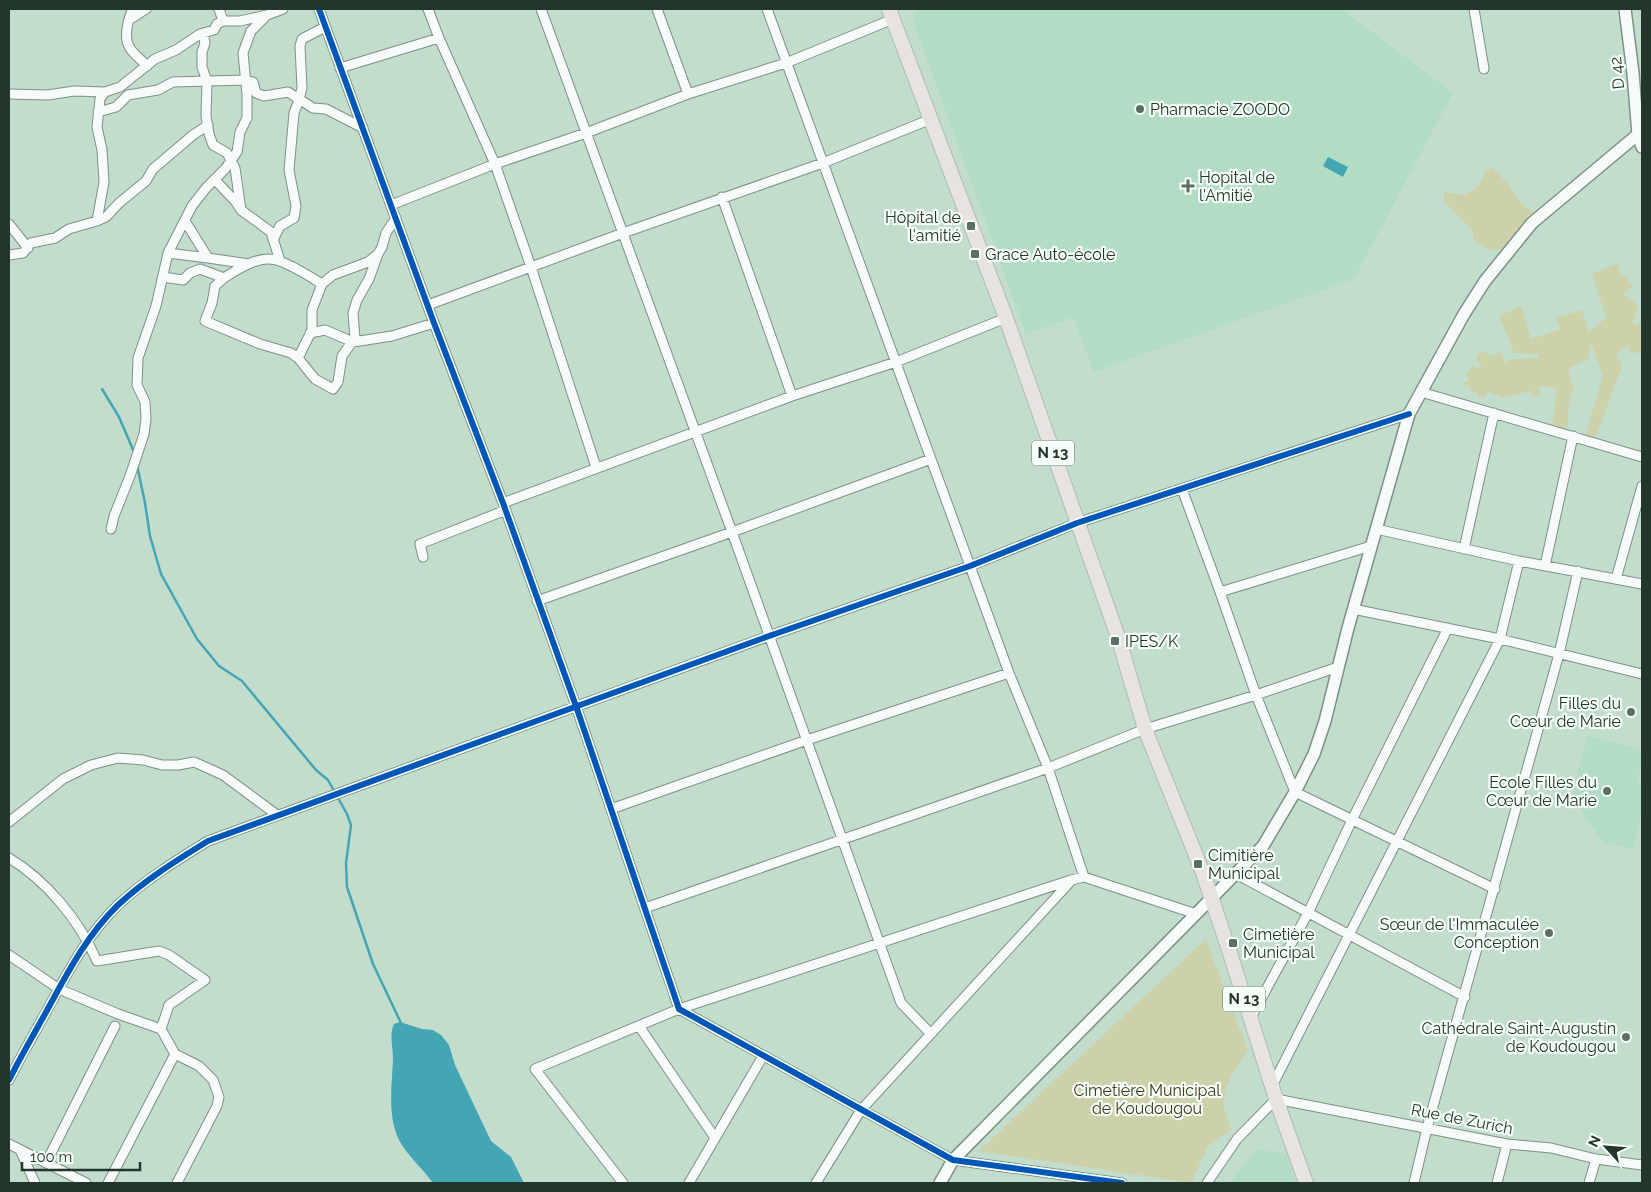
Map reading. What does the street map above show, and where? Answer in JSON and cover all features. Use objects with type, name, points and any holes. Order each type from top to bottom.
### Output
[{"type":"main road","name":"N 13","points":[[891,14],[1006,318],[1119,640],[1145,729],[1203,873],[1274,1092],[1306,1183]]},
{"type":"street","points":[[133,9],[127,33],[128,43],[130,50],[141,58],[147,66]]},
{"type":"street","points":[[130,20],[146,9]]},
{"type":"street","points":[[219,9],[223,21]]},
{"type":"street","points":[[9,94],[48,95],[74,91],[105,92],[120,87],[155,58],[176,50],[203,34],[214,30],[217,24],[223,21],[240,21],[283,9]]},
{"type":"street","points":[[318,9],[504,507],[576,706],[679,1009],[953,1160],[1122,1183]]},
{"type":"street","points":[[428,9],[495,164],[596,467]]},
{"type":"street","points":[[542,9],[901,1003],[931,1034]]},
{"type":"street","points":[[657,9],[688,94]]},
{"type":"street","points":[[767,9],[1009,673],[1048,768],[1084,877]]},
{"type":"street","points":[[1474,9],[1484,69]]},
{"type":"street","name":"D 42","points":[[1625,9],[1642,142]]},
{"type":"street","points":[[391,205],[495,164],[586,133],[688,94],[786,63],[891,14]]},
{"type":"street","points":[[111,529],[144,434],[146,419],[145,402],[137,385],[138,358],[156,306],[168,253],[192,206],[238,152],[240,132],[247,118],[243,53],[251,31],[267,15]]},
{"type":"street","points":[[273,240],[280,226],[294,218],[296,206],[288,170],[294,113],[300,100],[302,88],[300,46],[302,39],[325,28]]},
{"type":"street","points":[[203,34],[205,43],[202,52],[202,67],[206,81],[206,116],[213,145],[227,154],[235,168],[241,210]]},
{"type":"street","points":[[340,68],[439,38]]},
{"type":"street","points":[[98,112],[116,107],[128,95],[158,90],[172,82],[246,80],[253,82],[256,93],[264,96],[288,92],[313,108],[326,109],[363,128]]},
{"type":"street","points":[[97,221],[104,182],[102,150],[97,126],[100,99],[105,92]]},
{"type":"street","points":[[428,305],[722,197],[823,163],[931,119]]},
{"type":"street","points":[[9,255],[23,253],[31,243],[55,238],[70,229],[106,217],[119,203],[146,181],[153,169],[193,135],[208,125]]},
{"type":"street","points":[[940,1183],[946,1178],[953,1160],[1263,846],[1295,792],[1314,754],[1325,721],[1353,609],[1409,414],[1464,314],[1485,281],[1532,223],[1642,142]]},
{"type":"street","points":[[215,180],[241,210],[271,232],[280,261]]},
{"type":"street","points":[[722,197],[792,396]]},
{"type":"street","points":[[322,284],[280,261],[274,259],[261,260],[242,267],[214,286],[212,304],[205,321],[260,344],[291,353],[298,358],[314,379],[333,389],[338,382],[342,356],[355,338],[353,313],[357,300],[369,279],[386,233],[396,218]]},
{"type":"street","points":[[185,221],[208,258]]},
{"type":"street","points":[[9,224],[28,248]]},
{"type":"street","points":[[168,253],[249,264]]},
{"type":"street","points":[[298,358],[312,330],[312,310],[322,284],[333,275],[368,262],[378,254]]},
{"type":"street","points":[[163,276],[183,280],[190,273],[200,269],[224,278]]},
{"type":"street","points":[[423,557],[420,544],[596,467],[792,396],[896,362],[1006,318]]},
{"type":"street","points":[[310,333],[325,330],[353,342],[392,336],[434,323]]},
{"type":"street","points":[[1421,392],[1642,456]]},
{"type":"street","points":[[1464,549],[1494,413]]},
{"type":"street","points":[[9,1080],[59,989],[88,940],[103,921],[118,905],[163,869],[208,841],[769,636],[970,566],[1077,523],[1409,414]]},
{"type":"street","points":[[1545,566],[1573,436]]},
{"type":"street","points":[[537,601],[931,460]]},
{"type":"street","points":[[1616,579],[1642,486]]},
{"type":"street","points":[[1182,489],[1256,695],[1295,792],[1494,889]]},
{"type":"street","points":[[1376,529],[1519,561],[1642,584]]},
{"type":"street","points":[[1220,592],[1372,546]]},
{"type":"street","points":[[1207,1183],[1237,1139],[1274,1092],[1350,935],[1500,639],[1519,561]]},
{"type":"street","points":[[1414,1183],[1427,1128],[1559,654],[1578,571]]},
{"type":"street","points":[[1353,609],[1500,639],[1642,674]]},
{"type":"street","points":[[1250,1019],[1308,913],[1352,820],[1448,628]]},
{"type":"street","points":[[645,908],[1048,768],[1145,729],[1256,695],[1338,667]]},
{"type":"street","points":[[611,809],[807,740],[1009,673]]},
{"type":"street","points":[[9,822],[63,779],[91,765],[118,758],[143,760],[162,765],[194,762],[223,775],[277,815]]},
{"type":"street","points":[[9,858],[22,866],[51,891],[88,940],[97,961],[159,951],[169,955],[205,980],[169,1005],[161,1029]]},
{"type":"street","points":[[1236,874],[1464,997]]},
{"type":"street","points":[[623,1183],[536,1069],[679,1009],[1071,880],[1084,877],[1196,914]]},
{"type":"street","points":[[816,1183],[861,1110],[1071,880]]},
{"type":"street","points":[[9,955],[59,989],[118,1014],[161,1029],[175,1054],[199,1066],[214,1080],[219,1097],[217,1106],[177,1183]]},
{"type":"street","points":[[46,1163],[115,1026]]},
{"type":"street","points":[[639,1026],[715,1138]]},
{"type":"street","points":[[108,1183],[175,1054]]},
{"type":"street","points":[[688,1183],[763,1056]]},
{"type":"street","points":[[9,1057],[18,1063]]},
{"type":"street","name":"Rue de Zurich","points":[[1274,1092],[1427,1128],[1507,1144],[1551,1148],[1596,1159],[1642,1165]]},
{"type":"street","points":[[9,1144],[86,1183]]},
{"type":"street","points":[[1497,1183],[1507,1144]]},
{"type":"street","points":[[20,1150],[34,1183]]},
{"type":"street","points":[[1589,1183],[1596,1159]]},
{"type":"shaded area","name":"Hopital de l'Amitié","points":[[919,9],[1342,9],[1453,93],[1354,279],[1094,372],[1073,317],[1026,334],[912,18]]},
{"type":"shaded area","name":"Ecole Filles du Cœur de Marie","points":[[1588,736],[1642,750],[1637,783],[1642,785],[1642,814],[1633,850],[1603,842],[1571,797]]},
{"type":"shaded area","points":[[1256,1149],[1286,1154],[1296,1183],[1230,1183]]},
{"type":"green space","points":[[1491,167],[1507,182],[1522,203],[1534,212],[1530,225],[1517,231],[1502,248],[1492,251],[1473,240],[1473,231],[1444,202],[1444,192],[1465,194],[1472,191],[1480,183],[1484,173]]},
{"type":"green space","points":[[1618,264],[1620,276],[1623,274],[1634,286],[1623,294],[1638,305],[1633,322],[1634,325],[1642,323],[1642,351],[1631,354],[1628,345],[1616,354],[1622,366],[1597,434],[1590,438],[1586,433],[1603,376],[1591,343],[1588,360],[1568,368],[1574,392],[1570,394],[1567,430],[1552,426],[1557,388],[1538,386],[1541,393],[1532,397],[1531,391],[1502,398],[1501,395],[1494,395],[1489,392],[1484,398],[1475,391],[1473,393],[1468,385],[1463,385],[1464,382],[1469,382],[1468,377],[1464,376],[1471,370],[1470,367],[1473,365],[1478,369],[1482,367],[1479,365],[1482,363],[1477,362],[1476,357],[1482,351],[1493,356],[1501,352],[1505,364],[1510,359],[1538,358],[1538,354],[1514,353],[1499,316],[1521,306],[1531,339],[1561,329],[1555,318],[1582,310],[1588,332],[1606,318],[1592,273]]},
{"type":"green space","name":"Cimetière Municipal de Koudougou","points":[[1206,939],[1248,1051],[1231,1077],[1225,1091],[1224,1106],[1231,1130],[1208,1146],[1191,1183],[979,1151]]},
{"type":"water","points":[[1328,157],[1348,167],[1343,177],[1323,166]]},
{"type":"water","points":[[400,1022],[422,1029],[433,1030],[441,1035],[449,1045],[455,1065],[491,1141],[511,1157],[524,1183],[433,1183],[406,1151],[395,1130],[391,1089],[392,1032],[394,1024]]},
{"type":"waterway","points":[[102,389],[119,417],[134,452]]},
{"type":"waterway","points":[[137,465],[150,536],[161,574],[197,639],[219,666],[242,681],[316,770],[328,780],[347,814],[351,825],[346,863],[347,887],[373,964],[401,1023]]},
{"type":"cycle path","points":[[319,9],[434,323],[503,503],[576,706],[679,1009],[953,1160],[1122,1183]]},
{"type":"cycle path","points":[[9,1080],[65,977],[98,927],[118,905],[139,887],[208,841],[769,636],[970,566],[1077,523],[1409,414]]},
{"type":"place","name":"Pharmacie ZOODO","points":[[1140,109]]},
{"type":"place","name":"Hopital de l'Amitié","points":[[1188,186]]},
{"type":"place","name":"Hôpital de l'amitié","points":[[971,226]]},
{"type":"place","name":"Grace Auto-école","points":[[975,254]]},
{"type":"place","name":"IPES/K","points":[[1115,641]]},
{"type":"place","name":"Filles du Cœur de Marie","points":[[1631,712]]},
{"type":"place","name":"Ecole Filles du Cœur de Marie","points":[[1607,791]]},
{"type":"place","name":"Cimitière Municipal","points":[[1198,864]]},
{"type":"place","name":"Sœur de l'Immaculée Conception","points":[[1549,933]]},
{"type":"place","name":"Cimetière Municipal","points":[[1233,943]]},
{"type":"place","name":"Cathédrale Saint-Augustin de Koudougou","points":[[1626,1037]]}]
